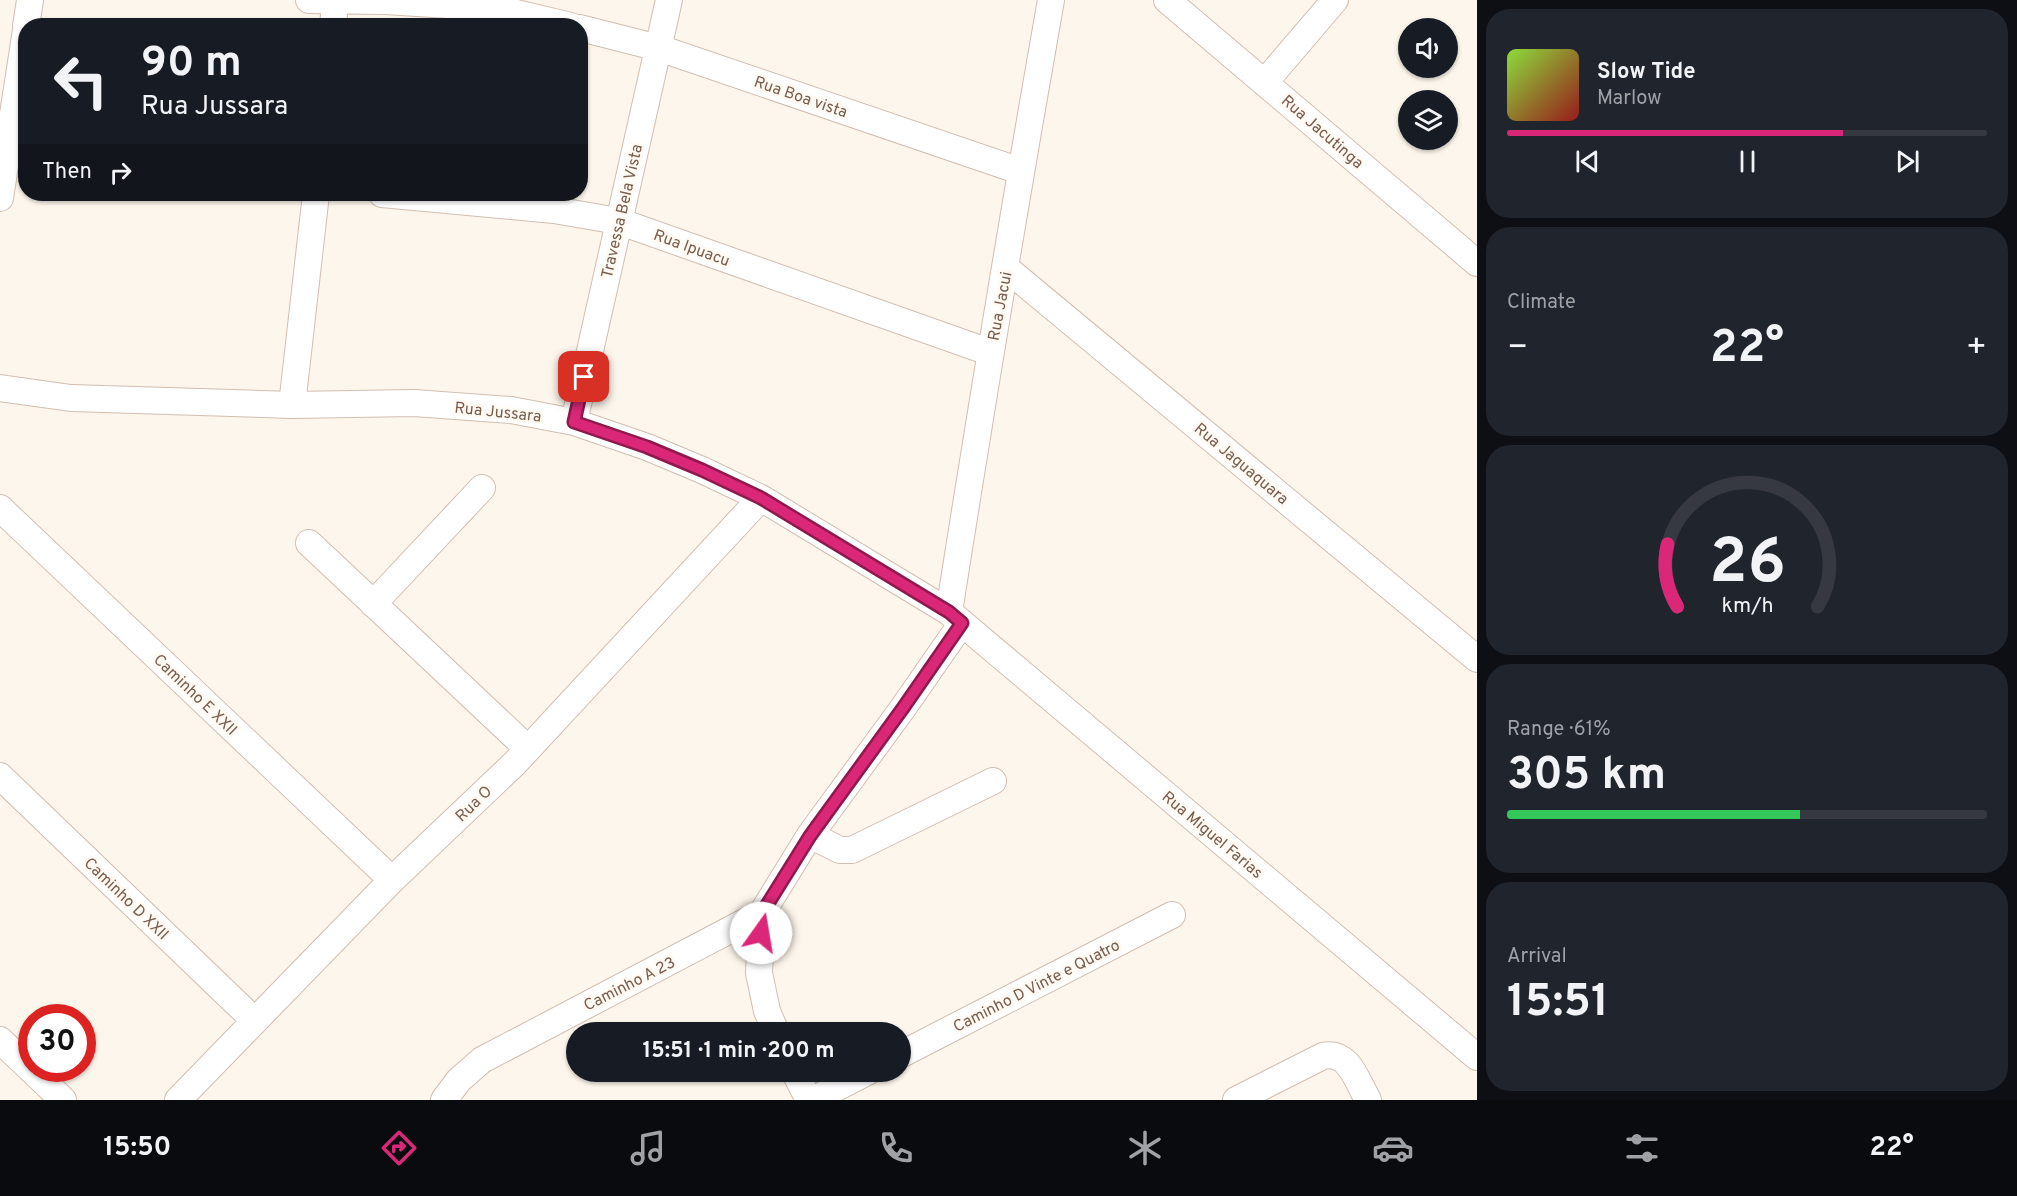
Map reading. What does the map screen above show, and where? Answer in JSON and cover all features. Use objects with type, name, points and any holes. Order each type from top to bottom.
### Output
[{"type":"street","points":[[27,18],[30,0]]},
{"type":"street","points":[[309,0],[334,14],[386,1],[495,8],[537,18]]},
{"type":"street","name":"Travessa Bela Vista","points":[[574,422],[669,0]]},
{"type":"street","name":"Rua Jacui","points":[[762,913],[810,836],[903,708],[956,617],[989,352],[1006,268],[1020,171],[1052,0]]},
{"type":"street","name":"Rua Jacutinga","points":[[1167,0],[1477,263]]},
{"type":"street","points":[[1265,82],[1335,0]]},
{"type":"street","name":"Rua Boa vista","points":[[588,30],[659,48],[1020,171]]},
{"type":"street","points":[[0,198],[9,172],[18,97]]},
{"type":"street","points":[[292,405],[315,201]]},
{"type":"street","name":"Rua Ipuacu","points":[[457,201],[554,210],[618,221],[989,352]]},
{"type":"street","name":"Rua Jaguaquara","points":[[1006,268],[1477,659]]},
{"type":"street","name":"Rua Jussara","points":[[0,388],[71,398],[292,405],[414,403],[511,410],[574,422],[647,447],[761,498],[956,617]]},
{"type":"street","points":[[373,604],[482,488]]},
{"type":"street","name":"Rua O","points":[[178,1100],[392,880],[514,763],[761,498]]},
{"type":"street","name":"Caminho E XXII","points":[[0,508],[392,880]]},
{"type":"street","points":[[309,543],[527,748]]},
{"type":"street","name":"Rua Miguel Farias","points":[[956,617],[1477,1057]]},
{"type":"street","name":"Caminho D XXII","points":[[0,776],[255,1021]]},
{"type":"street","points":[[810,836],[840,850],[852,850],[993,781]]},
{"type":"street","points":[[762,913],[759,973],[767,1011],[772,1022]]},
{"type":"street","name":"Caminho A 23","points":[[444,1100],[469,1069],[482,1060],[762,913]]},
{"type":"street","name":"Caminho D Vinte e Quatro","points":[[911,1049],[1172,915]]},
{"type":"street","points":[[0,1040],[63,1100]]},
{"type":"street","points":[[1236,1100],[1331,1054],[1346,1060],[1368,1100]]},
{"type":"street","points":[[800,1082],[811,1100],[847,1082]]},
{"type":"route","points":[[584,377],[574,422],[647,447],[761,498],[949,612],[962,623],[810,836],[762,913],[761,933]]}]
